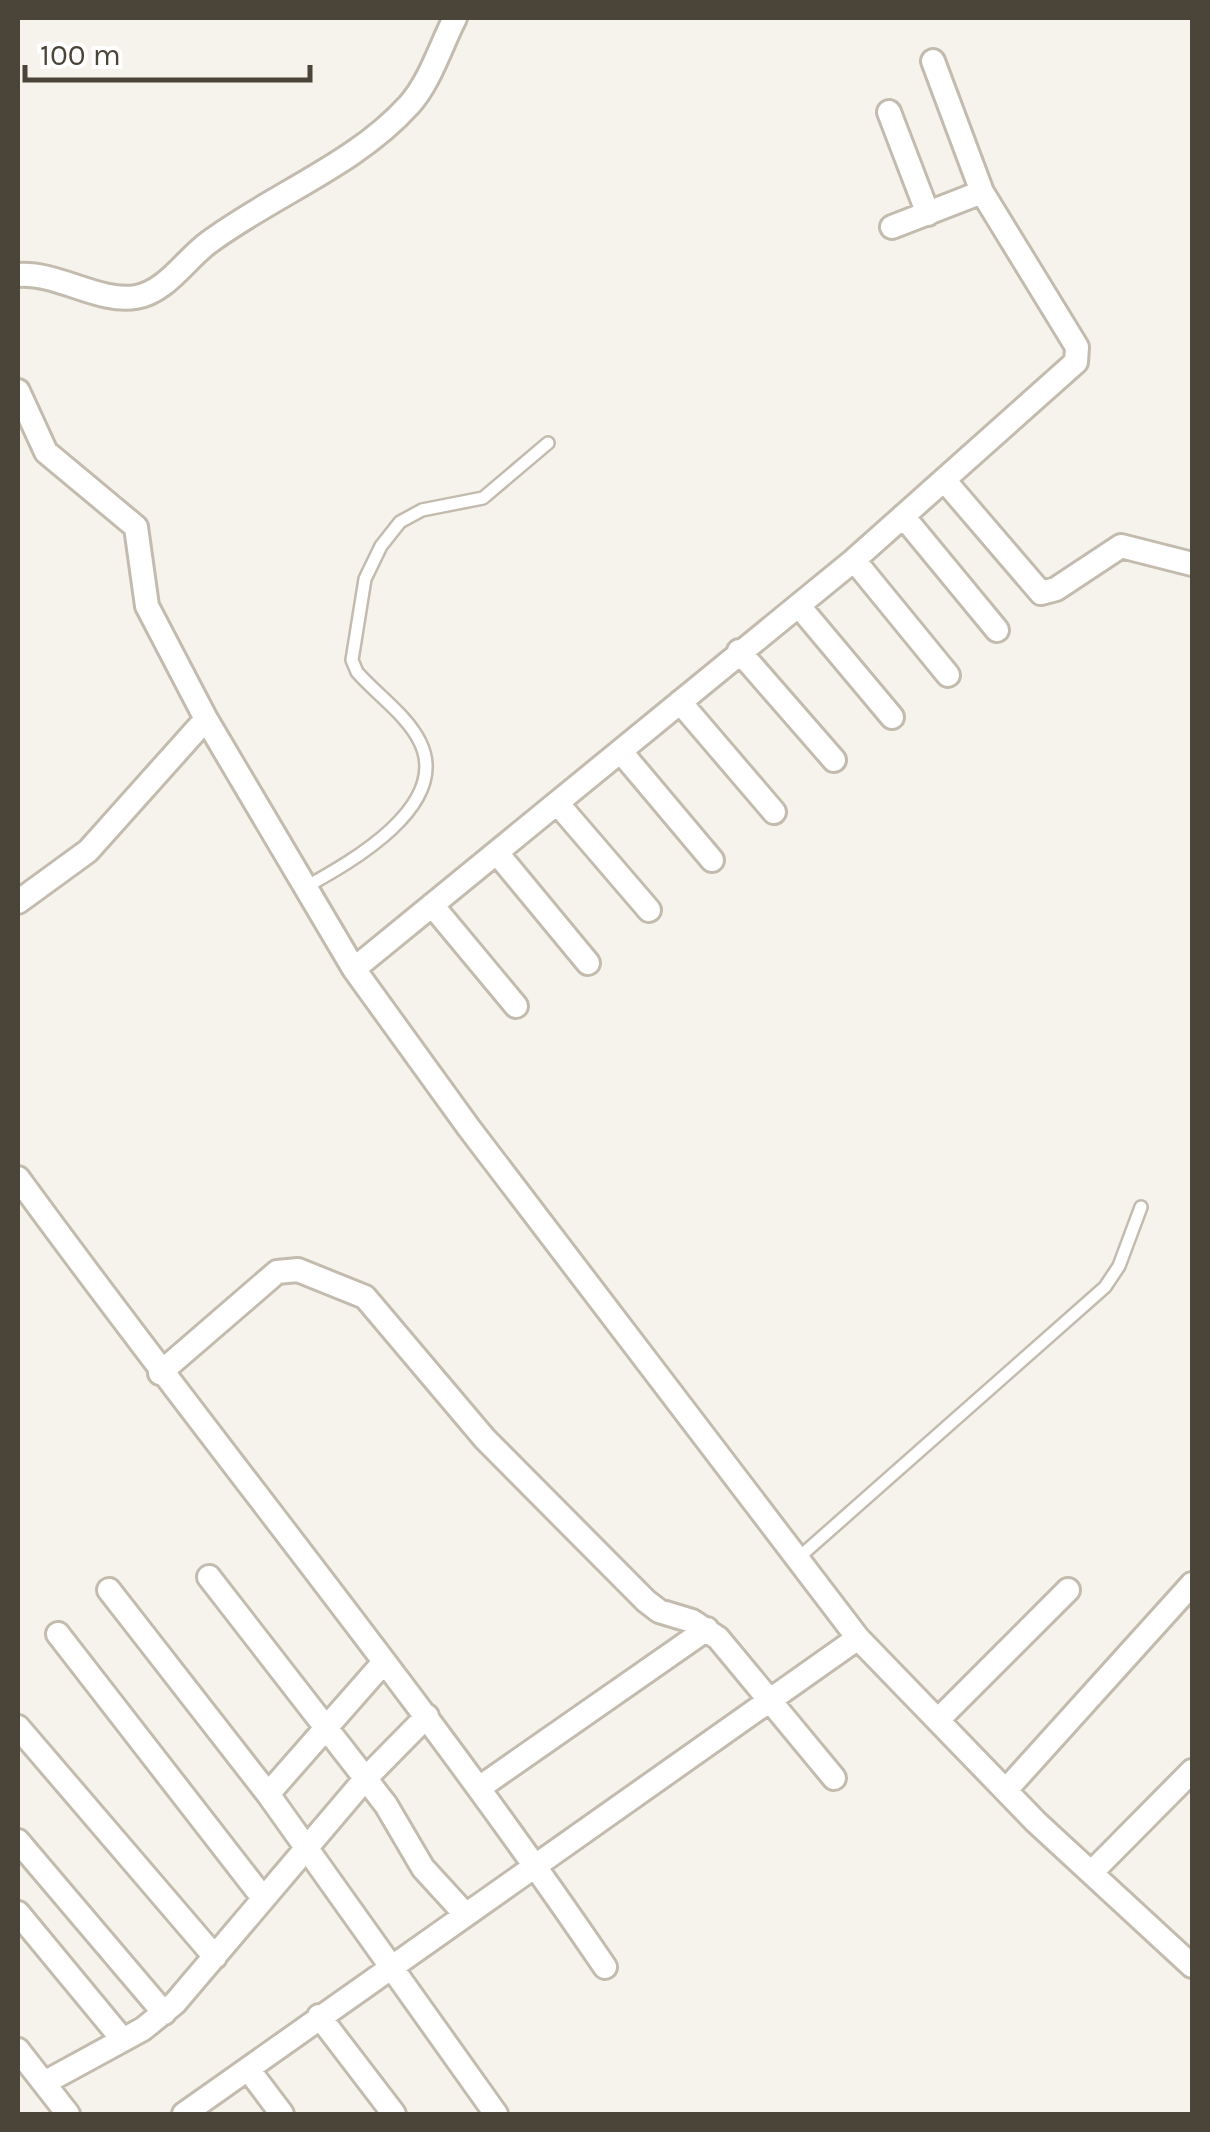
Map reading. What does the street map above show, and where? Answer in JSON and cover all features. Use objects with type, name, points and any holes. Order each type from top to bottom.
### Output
[{"type":"street","points":[[18,276],[51,277],[120,297],[159,288],[228,228],[329,166],[398,116],[418,93],[455,18]]},
{"type":"street","points":[[354,969],[854,560],[1078,358],[1077,348],[982,192],[933,62]]},
{"type":"street","points":[[888,112],[928,214]]},
{"type":"street","points":[[892,227],[982,192]]},
{"type":"street","points":[[18,391],[46,452],[136,527],[147,606],[206,720],[354,969],[858,1638],[1006,1790],[1192,1966]]},
{"type":"street","points":[[944,481],[1041,593],[1056,589],[1121,546],[1192,564]]},
{"type":"street","points":[[903,516],[997,630]]},
{"type":"street","points":[[854,560],[948,674]]},
{"type":"street","points":[[798,606],[892,718]]},
{"type":"street","points":[[739,651],[834,760]]},
{"type":"street","points":[[680,702],[774,812]]},
{"type":"street","points":[[18,902],[88,851],[206,720]]},
{"type":"street","points":[[622,753],[712,860]]},
{"type":"street","points":[[558,804],[649,910]]},
{"type":"street","points":[[497,852],[588,964]]},
{"type":"street","points":[[432,905],[516,1006]]},
{"type":"street","points":[[18,1178],[160,1373],[427,1716],[605,1967]]},
{"type":"street","points":[[160,1373],[277,1272],[298,1270],[352,1289],[384,1315],[485,1440],[646,1602],[707,1629],[834,1778]]},
{"type":"street","points":[[209,1577],[366,1778],[423,1868],[465,1914]]},
{"type":"street","points":[[1006,1790],[1192,1584]]},
{"type":"street","points":[[109,1590],[268,1794],[496,2114]]},
{"type":"street","points":[[939,1719],[1068,1590]]},
{"type":"street","points":[[479,1788],[707,1629]]},
{"type":"street","points":[[58,1634],[263,1898]]},
{"type":"street","points":[[184,2114],[858,1638]]},
{"type":"street","points":[[268,1794],[384,1662]]},
{"type":"street","points":[[68,2114],[28,2068],[124,2040],[164,2013],[366,1778],[427,1716]]},
{"type":"street","points":[[18,1727],[215,1957]]},
{"type":"street","points":[[1092,1872],[1192,1771]]},
{"type":"street","points":[[18,1844],[164,2013]]},
{"type":"street","points":[[18,1912],[124,2040]]},
{"type":"street","points":[[319,2016],[394,2114]]},
{"type":"street","points":[[248,2070],[282,2114]]},
{"type":"lane","points":[[304,888],[365,854],[413,804],[424,778],[427,761],[420,742],[357,672],[352,660],[365,579],[381,546],[409,515],[494,492],[548,443]]},
{"type":"lane","points":[[796,1560],[1105,1287],[1118,1266],[1141,1207]]}]
